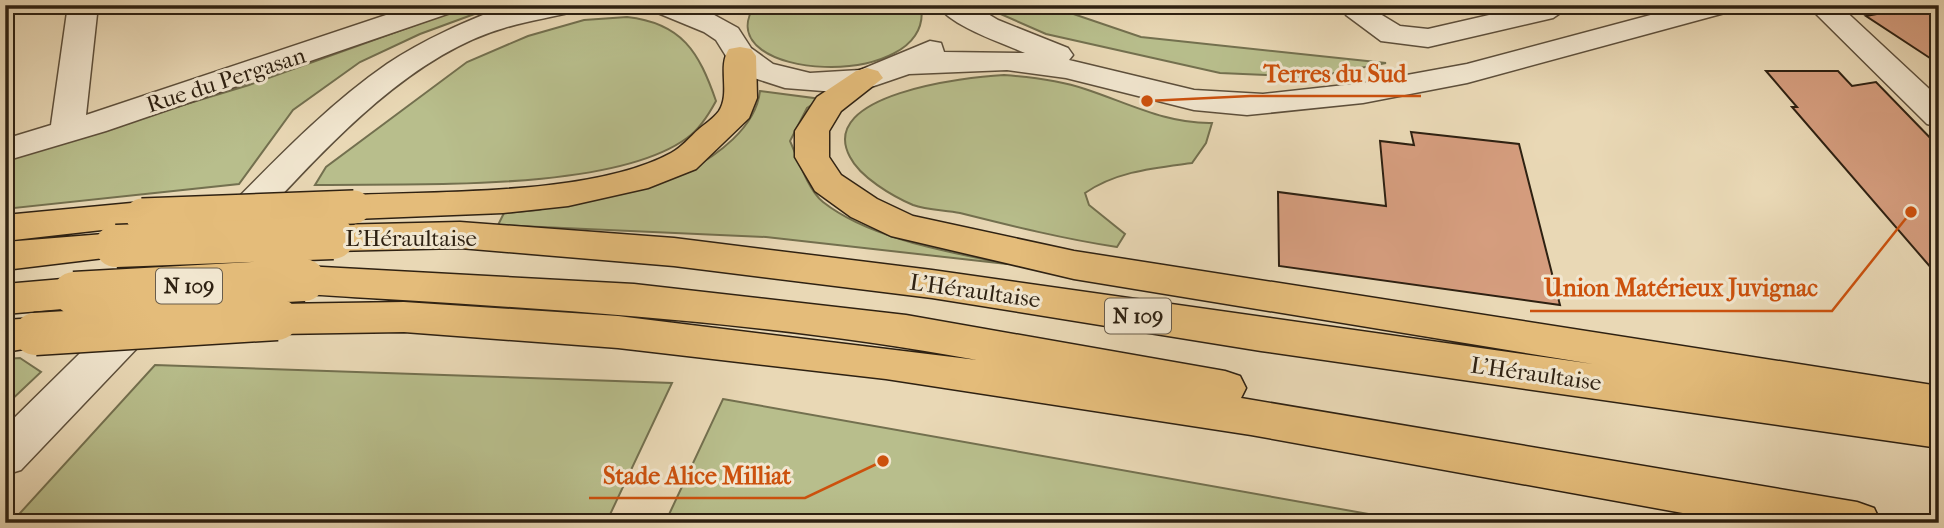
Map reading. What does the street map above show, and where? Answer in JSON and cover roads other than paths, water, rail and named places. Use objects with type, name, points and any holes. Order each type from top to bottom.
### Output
[{"type":"highway","points":[[5,228],[142,215],[344,223],[568,194],[647,175],[684,161],[732,118],[741,98],[733,32]]},
{"type":"highway","points":[[867,78],[830,104],[812,131],[812,158],[828,183],[864,208],[904,228],[1074,265],[1939,404]]},
{"type":"highway","name":"L'Héraultaise","points":[[5,256],[344,223],[687,253],[932,284],[1261,335],[1939,430]]},
{"type":"highway","name":"L'Héraultaise","points":[[5,299],[304,280],[634,299],[906,331],[1258,393],[1873,523]]},
{"type":"highway","points":[[20,335],[276,320],[404,317],[605,331],[886,363],[1251,417],[1857,523]]},
{"type":"street","points":[[67,132],[83,5]]},
{"type":"street","name":"Rue du Pergasan","points":[[5,150],[67,132],[446,5]]},
{"type":"street","points":[[5,456],[308,148],[358,102],[399,70],[442,44],[533,5]]},
{"type":"street","points":[[491,23],[567,5]]},
{"type":"street","points":[[663,5],[733,32],[763,71],[794,80],[830,82],[867,78],[908,65],[986,60],[1040,64],[1210,103],[1249,105],[1378,92],[1446,79],[1513,64],[1681,10],[1722,5]]},
{"type":"street","points":[[908,65],[929,51],[943,35],[950,5],[987,26],[1039,49],[1096,67],[1184,88],[1303,100]]},
{"type":"street","points":[[1361,15],[1392,35],[1428,38],[1543,12],[1557,5]]},
{"type":"street","points":[[1822,5],[1939,117]]},
{"type":"place","name":"Terres du Sud","points":[[1147,101]]},
{"type":"place","name":"Union Matérieux Juvignac","points":[[1911,212]]},
{"type":"place","name":"Stade Alice Milliat","points":[[883,461]]}]
